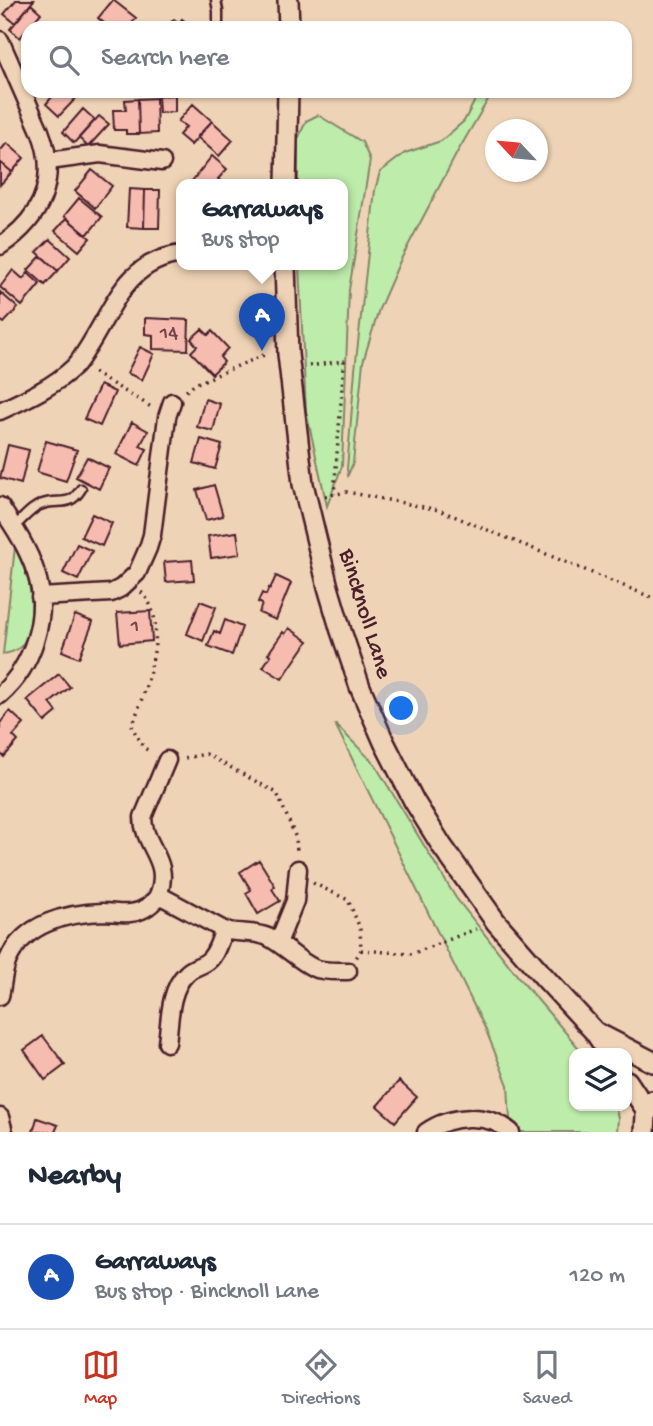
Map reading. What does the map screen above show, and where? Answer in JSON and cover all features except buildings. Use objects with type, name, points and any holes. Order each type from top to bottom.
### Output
[{"type":"street","points":[[288,0],[289,21]]},
{"type":"street","points":[[0,40],[21,88]]},
{"type":"street","points":[[0,246],[24,226],[38,207],[47,188],[49,161],[46,144],[25,98]]},
{"type":"street","points":[[286,179],[288,98]]},
{"type":"street","points":[[49,161],[100,154],[162,162]]},
{"type":"street","points":[[0,411],[42,390],[76,365],[110,309],[136,273],[150,263],[176,255]]},
{"type":"street","name":"Bincknoll Lane","points":[[285,270],[288,361],[303,484],[328,587],[360,687],[414,801],[442,846],[496,922],[594,1031],[606,1048]]},
{"type":"street","points":[[40,597],[111,593],[121,588],[137,573],[152,535],[170,409]]},
{"type":"street","points":[[0,506],[30,557],[37,575],[40,597],[35,641],[29,657],[4,684]]},
{"type":"street","points":[[0,996],[7,961],[22,938],[34,930],[58,918],[104,912],[131,913],[149,907],[159,895],[162,872],[159,858],[146,834],[143,817],[167,760]]},
{"type":"street","points":[[278,943],[295,901],[298,869]]},
{"type":"street","points":[[159,895],[224,930],[258,934],[278,943],[315,968],[348,971]]},
{"type":"street","points":[[167,1043],[172,1007],[180,981],[188,971],[209,962],[224,930]]},
{"type":"street","name":"Bincknoll Lane","points":[[594,1031],[653,1062]]},
{"type":"street","points":[[632,1091],[646,1120]]},
{"type":"street","points":[[0,1117],[4,1132]]},
{"type":"street","points":[[425,1132],[455,1120],[482,1118],[511,1132]]},
{"type":"lane","points":[[216,0],[218,21]]},
{"type":"lane","points":[[14,527],[36,506],[72,500],[81,489]]},
{"type":"path","points":[[76,365],[170,409],[195,384],[264,355],[288,361],[344,361],[334,494]]},
{"type":"path","points":[[306,498],[347,492],[439,510],[653,598]]},
{"type":"path","points":[[128,582],[144,594],[152,608],[155,624],[150,671],[132,727],[144,748],[167,760],[206,754],[276,793],[296,838],[298,869],[313,883],[348,900],[360,928],[361,950],[348,971]]},
{"type":"path","points":[[361,950],[412,954],[496,922]]},
{"type":"green space","points":[[476,98],[489,98],[400,261],[379,309],[363,362],[353,463],[348,475],[355,370],[375,190],[380,172],[405,153],[441,141],[464,121]]},
{"type":"green space","points":[[318,115],[362,142],[370,160],[349,290],[342,466],[327,506],[306,411],[299,270],[348,270],[348,179],[298,179],[298,139],[306,121]]},
{"type":"green space","points":[[15,547],[29,584],[31,618],[24,643],[19,648],[3,654]]},
{"type":"green space","points":[[335,724],[374,763],[456,898],[579,1048],[569,1048],[569,1111],[616,1111],[617,1132],[517,1132],[510,1120],[508,1085],[485,1028]]},
{"type":"place","name":"Garraways","points":[[262,351]]}]
